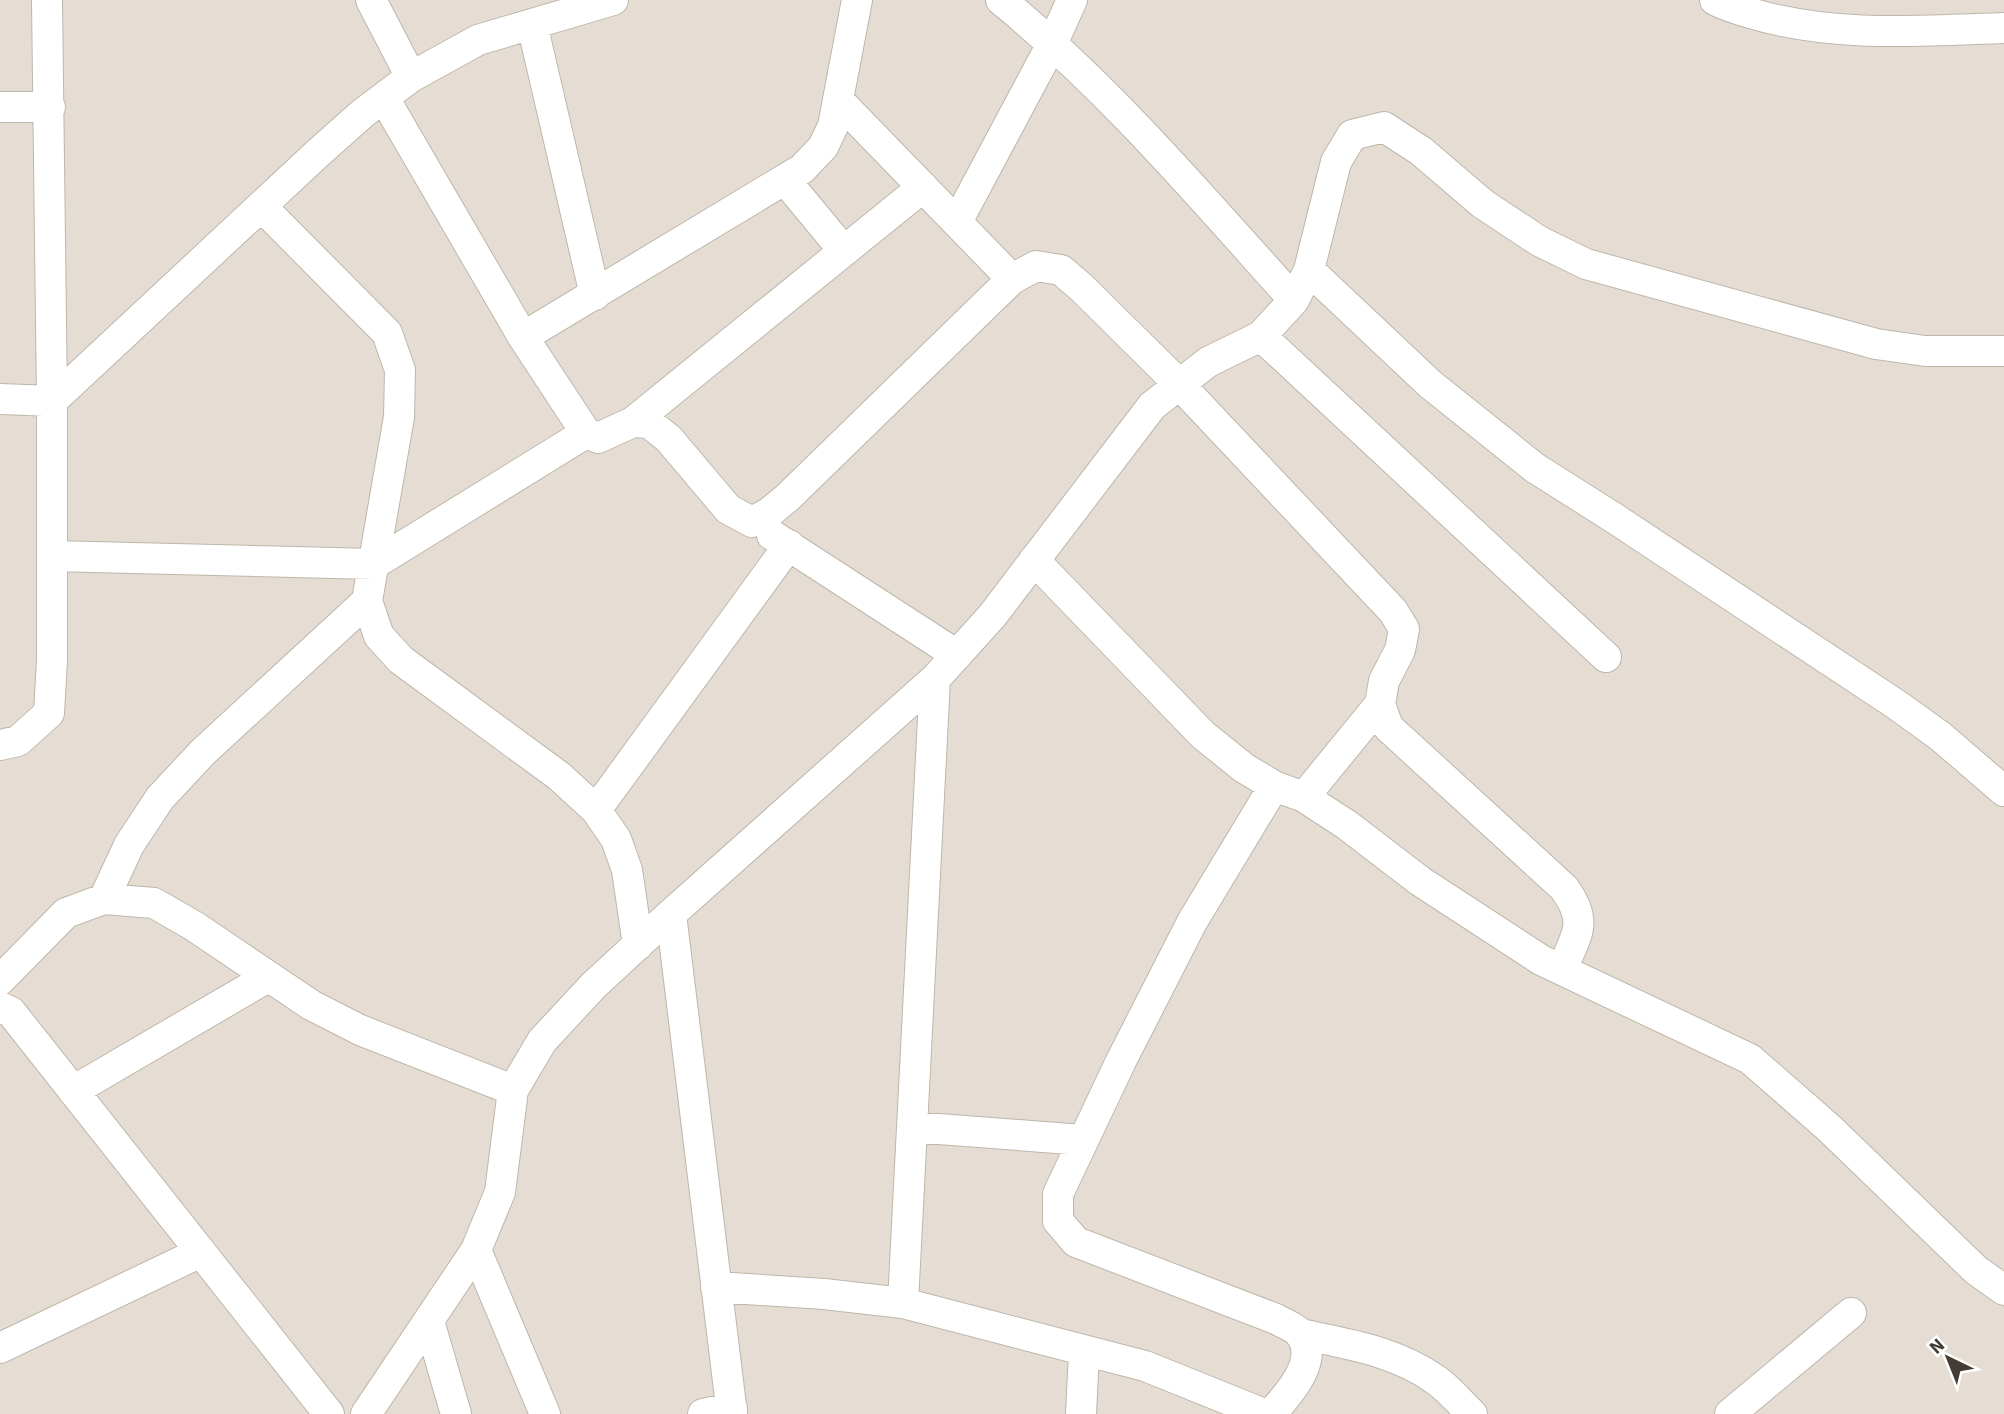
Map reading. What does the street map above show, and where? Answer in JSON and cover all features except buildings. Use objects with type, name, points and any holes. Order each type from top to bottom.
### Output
[{"type":"street","points":[[0,745],[18,741],[49,713],[52,660],[52,401],[47,0]]},
{"type":"street","points":[[371,0],[411,77]]},
{"type":"street","points":[[0,399],[52,401],[363,113],[411,77],[478,40],[612,0]]},
{"type":"street","points":[[523,337],[802,169],[823,147],[833,126],[857,0]]},
{"type":"street","points":[[1002,0],[1053,42],[1105,93],[1294,300]]},
{"type":"street","points":[[957,222],[1053,42],[1072,0]]},
{"type":"street","points":[[1715,0],[1779,21],[1839,30],[1907,32],[2004,28]]},
{"type":"street","points":[[532,24],[595,295]]},
{"type":"street","points":[[384,98],[523,337],[586,432],[598,438],[633,422],[923,187]]},
{"type":"street","points":[[839,101],[1012,279]]},
{"type":"street","points":[[0,107],[50,107]]},
{"type":"street","points":[[366,1414],[476,1250],[500,1192],[513,1090],[542,1041],[594,985],[671,914],[935,679],[992,617],[1152,406],[1209,362],[1261,335],[1294,300],[1309,270],[1336,162],[1352,135],[1384,127],[1422,151],[1483,204],[1539,241],[1586,264],[1876,344],[1925,351],[2004,351]]},
{"type":"street","points":[[786,181],[844,251]]},
{"type":"street","points":[[261,206],[387,333],[400,370],[399,416],[367,601],[379,636],[401,660],[559,776],[596,810],[616,839],[627,870],[638,945]]},
{"type":"street","points":[[752,522],[787,498],[1012,279],[1036,267],[1061,270],[1083,288],[1180,384],[1393,611],[1404,629],[1400,650],[1384,681],[1380,704],[1388,727],[1564,888],[1576,904],[1580,926],[1562,969]]},
{"type":"street","points":[[1309,270],[1430,384],[1535,468],[1896,705],[1940,736],[2004,791]]},
{"type":"street","points":[[1261,335],[1606,657]]},
{"type":"street","points":[[633,422],[649,423],[669,439],[728,509],[789,545],[957,655]]},
{"type":"street","points":[[52,556],[374,564],[586,432]]},
{"type":"street","points":[[596,810],[789,545]]},
{"type":"street","points":[[1034,560],[1203,736],[1244,768],[1274,786],[1304,797],[1347,825],[1420,881],[1541,960],[1750,1059],[1829,1128],[1976,1270],[2004,1290]]},
{"type":"street","points":[[104,899],[130,845],[160,798],[203,752],[367,601]]},
{"type":"street","points":[[903,1303],[935,679]]},
{"type":"street","points":[[1304,797],[1380,704]]},
{"type":"street","points":[[1274,786],[1192,922],[1121,1061],[1058,1194],[1058,1221],[1076,1242],[1276,1319],[1300,1334],[1398,1358],[1437,1380],[1472,1414]]},
{"type":"street","points":[[0,980],[66,914],[104,899],[154,904],[194,926],[311,1005],[360,1030],[513,1090]]},
{"type":"street","points":[[671,914],[716,1287],[722,1412]]},
{"type":"street","points":[[74,1091],[268,977]]},
{"type":"street","points":[[0,1007],[11,1012],[329,1414]]},
{"type":"street","points":[[912,1127],[1083,1140]]},
{"type":"street","points":[[476,1250],[545,1414]]},
{"type":"street","points":[[0,1348],[201,1252]]},
{"type":"street","points":[[716,1287],[824,1294],[903,1303],[1145,1366],[1264,1414]]},
{"type":"street","points":[[1730,1414],[1851,1313]]},
{"type":"street","points":[[429,1321],[456,1414]]},
{"type":"street","points":[[1271,1414],[1300,1380],[1306,1351],[1300,1334]]},
{"type":"street","points":[[1081,1414],[1084,1352]]},
{"type":"shaded area","points":[[0,0],[2004,0],[2004,1414],[0,1414]]}]
